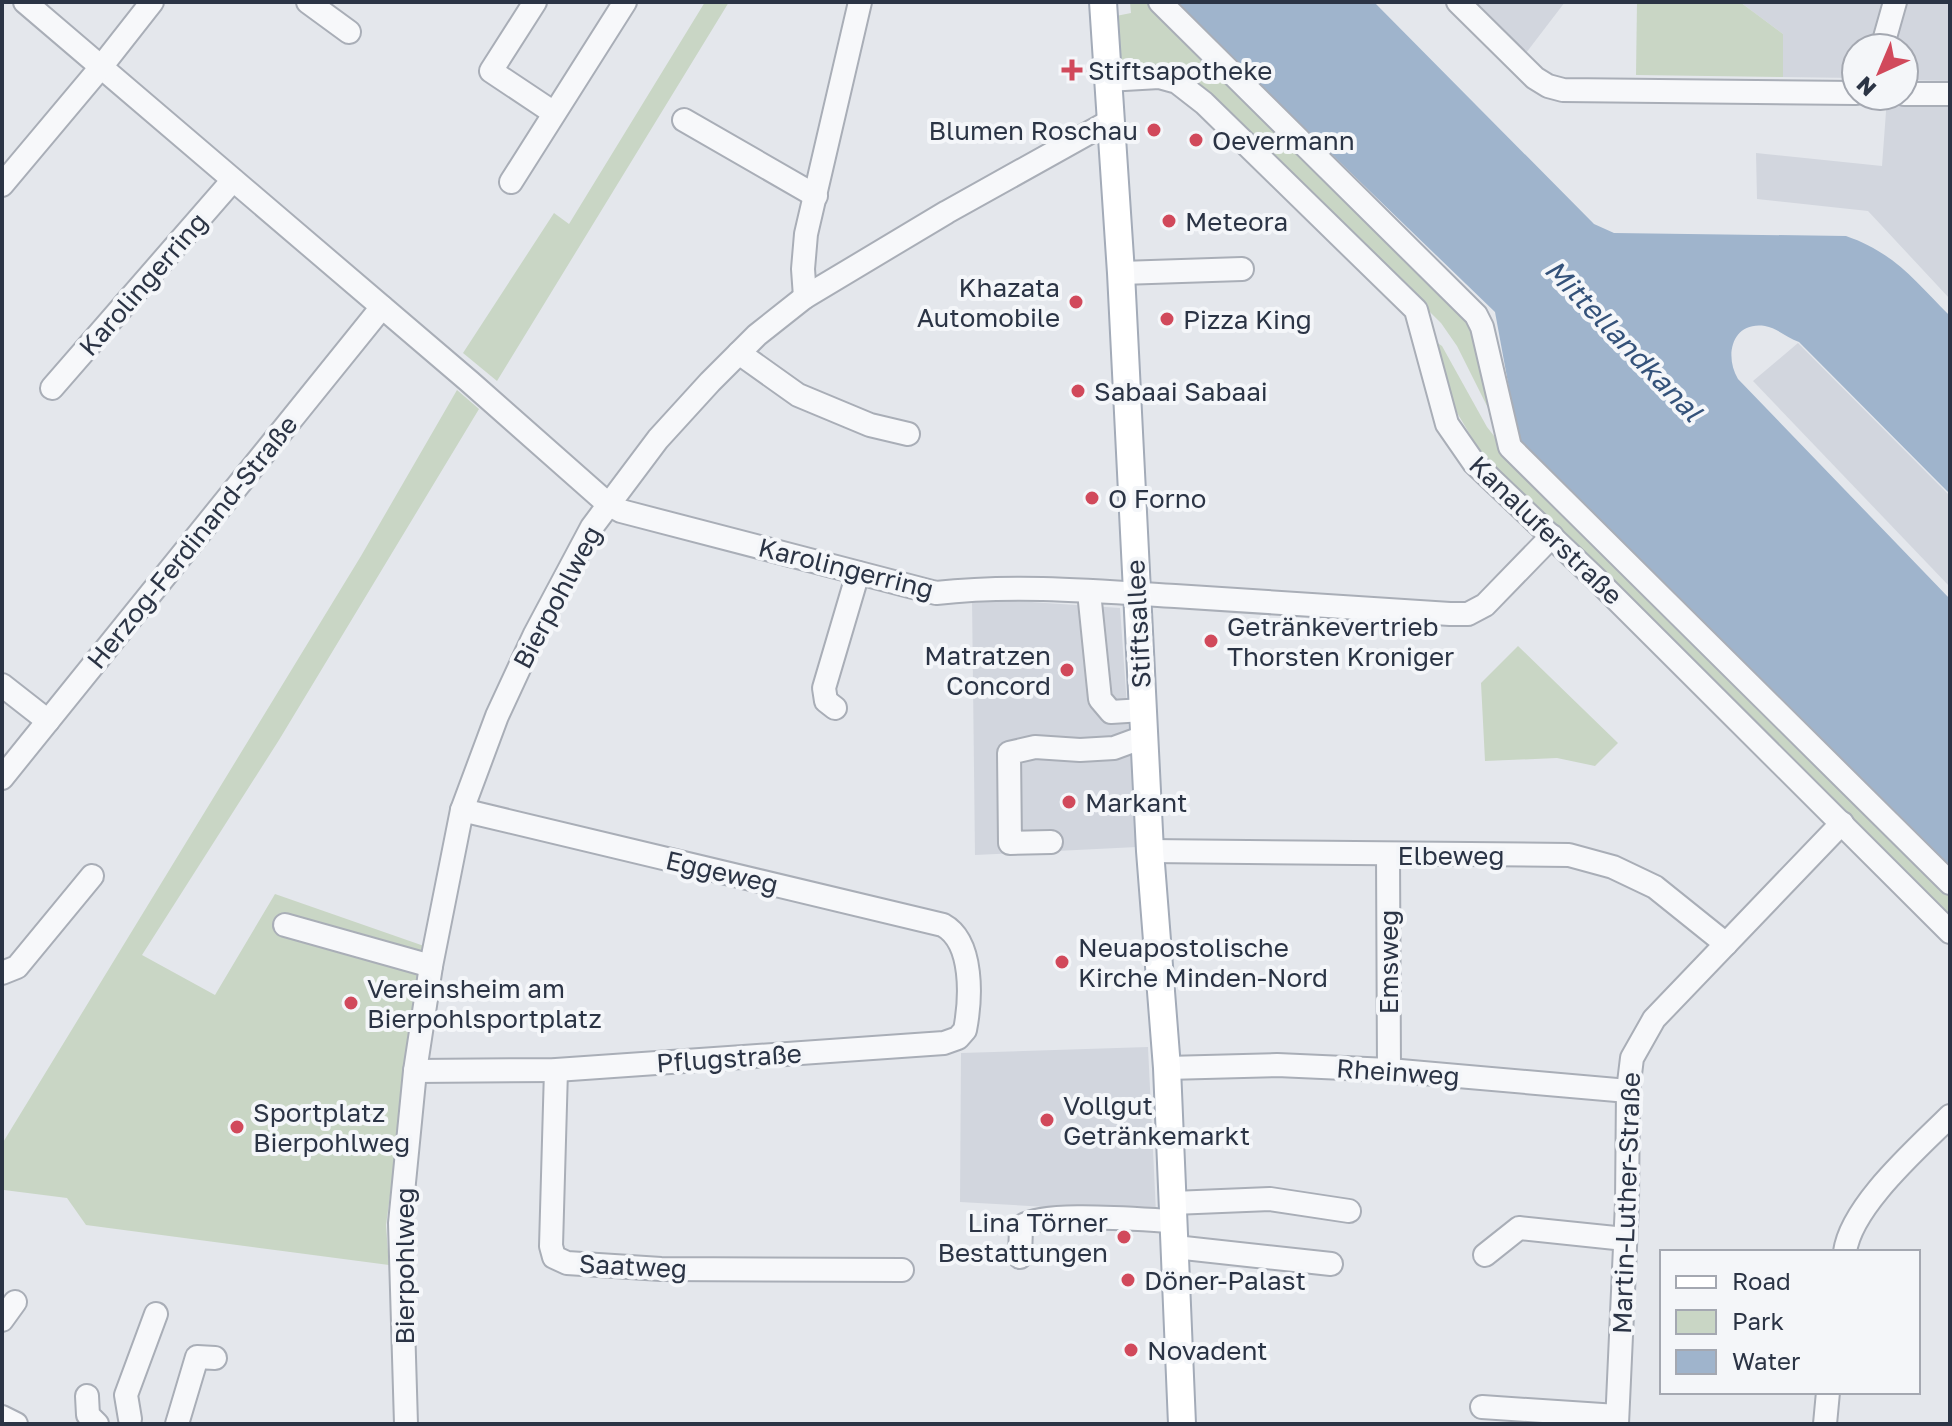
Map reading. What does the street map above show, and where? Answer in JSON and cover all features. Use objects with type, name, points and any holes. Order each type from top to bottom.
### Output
[{"type":"main road","name":"Stiftsallee","points":[[1103,2],[1121,273],[1150,851],[1167,1068],[1182,1424]]},
{"type":"street","name":"Karolingerring","points":[[25,2],[608,504],[621,511],[936,593],[969,589],[1089,592],[1468,614],[1485,605],[1552,536]]},
{"type":"street","points":[[2,185],[152,2]]},
{"type":"street","points":[[308,2],[349,32]]},
{"type":"street","points":[[535,2],[491,71],[554,113]]},
{"type":"street","points":[[511,182],[625,2]]},
{"type":"street","points":[[805,297],[803,269],[806,234],[860,2]]},
{"type":"street","points":[[1160,2],[1476,315],[1482,327],[1510,447],[1950,883]]},
{"type":"street","points":[[1458,2],[1535,78],[1563,90],[1840,93]]},
{"type":"street","points":[[1887,32],[1895,2]]},
{"type":"street","name":"Kanaluferstraße","points":[[1107,80],[1159,77],[1177,82],[1204,103],[1416,310],[1447,424],[1474,463],[1552,536],[1950,932]]},
{"type":"street","points":[[1920,94],[1950,94]]},
{"type":"street","points":[[684,120],[816,196]]},
{"type":"street","name":"Bierpohlweg","points":[[406,1424],[400,1223],[415,1071],[431,966],[462,810],[497,716],[535,634],[592,527],[658,439],[739,353],[805,297],[947,212],[1112,120]]},
{"type":"street","name":"Karolingerring","points":[[52,388],[233,180]]},
{"type":"street","points":[[1121,273],[1242,269]]},
{"type":"street","name":"Herzog-Ferdinand-Straße","points":[[2,778],[382,307]]},
{"type":"street","points":[[739,353],[798,395],[870,425],[908,434]]},
{"type":"street","points":[[835,708],[826,701],[824,688],[858,573]]},
{"type":"street","points":[[1089,592],[1100,699],[1111,712],[1143,710]]},
{"type":"street","points":[[2,685],[48,721]]},
{"type":"street","points":[[1051,842],[1010,843],[1009,753],[1035,747],[1080,750],[1114,748],[1144,737]]},
{"type":"street","name":"Eggeweg","points":[[462,810],[943,925],[959,939],[967,956]]},
{"type":"street","name":"Martin-Luther-Straße","points":[[1617,1420],[1628,1091],[1632,1058],[1654,1019],[1842,823]]},
{"type":"street","name":"Elbeweg","points":[[1150,851],[1569,855],[1613,867],[1655,887],[1726,944]]},
{"type":"street","name":"Emsweg","points":[[1388,854],[1389,1070]]},
{"type":"street","points":[[2,973],[17,967],[92,876]]},
{"type":"street","points":[[285,925],[431,966]]},
{"type":"street","name":"Pflugstraße","points":[[415,1071],[556,1070],[952,1041],[965,1030],[967,1019],[967,956]]},
{"type":"street","name":"Rheinweg","points":[[1167,1068],[1277,1065],[1389,1070],[1628,1091]]},
{"type":"street","name":"Saatweg","points":[[556,1070],[551,1246],[554,1257],[567,1263],[661,1269],[902,1270]]},
{"type":"street","points":[[1845,1250],[1847,1240],[1881,1184],[1950,1116]]},
{"type":"street","points":[[1020,1257],[1021,1227],[1026,1222],[1050,1218],[1174,1212],[1270,1199],[1349,1211]]},
{"type":"street","points":[[1485,1255],[1519,1228],[1625,1239]]},
{"type":"street","points":[[1175,1247],[1331,1264]]},
{"type":"street","points":[[132,1422],[126,1395],[156,1314]]},
{"type":"street","points":[[177,1424],[197,1357],[215,1358]]},
{"type":"street","points":[[1825,1424],[1828,1394]]},
{"type":"street","points":[[87,1396],[88,1415],[97,1424]]},
{"type":"street","points":[[1482,1407],[1617,1420]]},
{"type":"street","points":[[2,1417],[16,1424]]},
{"type":"shaded area","points":[[1475,2],[1565,2],[1526,53]]},
{"type":"shaded area","points":[[1740,2],[1950,2],[1950,81],[1920,80],[1920,32],[1840,32],[1840,78],[1783,77],[1783,34]]},
{"type":"shaded area","points":[[1920,100],[1950,101],[1950,299],[1868,211],[1757,199],[1756,153],[1882,166],[1886,112],[1920,112]]},
{"type":"shaded area","points":[[1798,343],[1950,496],[1950,587],[1753,381]]},
{"type":"shaded area","points":[[972,598],[1120,608],[1137,847],[975,855]]},
{"type":"shaded area","points":[[1148,1047],[1156,1213],[960,1202],[961,1053]]},
{"type":"green space","points":[[705,2],[729,2],[497,381],[463,353],[554,213],[569,224]]},
{"type":"green space","points":[[1130,2],[1151,2],[1470,315],[1494,420],[1457,346],[1441,323],[1198,82],[1180,71],[1137,70],[1122,63],[1116,44],[1116,16],[1131,13]]},
{"type":"green space","points":[[1637,2],[1740,2],[1783,34],[1783,77],[1636,75]]},
{"type":"green space","points":[[1432,339],[1442,346],[1487,427],[1505,450],[1950,892],[1950,919],[1481,453],[1453,406]]},
{"type":"green space","points":[[457,390],[479,409],[279,740],[142,955],[215,995],[275,894],[424,946],[386,1225],[389,1265],[86,1225],[67,1198],[4,1190],[2,1193],[2,1144],[361,556]]},
{"type":"green space","points":[[1518,646],[1618,743],[1595,766],[1557,758],[1485,761],[1481,683]]},
{"type":"water","name":"Mittellandkanal","points":[[1174,2],[1374,2],[1594,224],[1614,233],[1846,236],[1891,260],[1950,316],[1950,494],[1799,342],[1769,327],[1754,326],[1738,335],[1732,360],[1738,379],[1950,599],[1950,876],[1520,448],[1495,312]]},
{"type":"place","name":"Stiftsapotheke","points":[[1072,70]]},
{"type":"place","name":"Blumen Roschau","points":[[1154,130]]},
{"type":"place","name":"Oevermann","points":[[1196,140]]},
{"type":"place","name":"Meteora","points":[[1169,221]]},
{"type":"place","name":"Khazata Automobile","points":[[1076,302]]},
{"type":"place","name":"Pizza King","points":[[1167,319]]},
{"type":"place","name":"Sabaai Sabaai","points":[[1078,391]]},
{"type":"place","name":"O Forno","points":[[1092,498]]},
{"type":"place","name":"Getränkevertrieb Thorsten Kroniger","points":[[1211,641]]},
{"type":"place","name":"Matratzen Concord","points":[[1067,670]]},
{"type":"place","name":"Markant","points":[[1069,802]]},
{"type":"place","name":"Neuapostolische Kirche Minden-Nord","points":[[1062,962]]},
{"type":"place","name":"Vereinsheim am Bierpohlsportplatz","points":[[351,1003]]},
{"type":"place","name":"Vollgut Getränkemarkt","points":[[1047,1120]]},
{"type":"place","name":"Sportplatz Bierpohlweg","points":[[237,1127]]},
{"type":"place","name":"Lina Törner Bestattungen","points":[[1124,1237]]},
{"type":"place","name":"Döner-Palast","points":[[1128,1280]]},
{"type":"place","name":"Novadent","points":[[1131,1350]]}]
